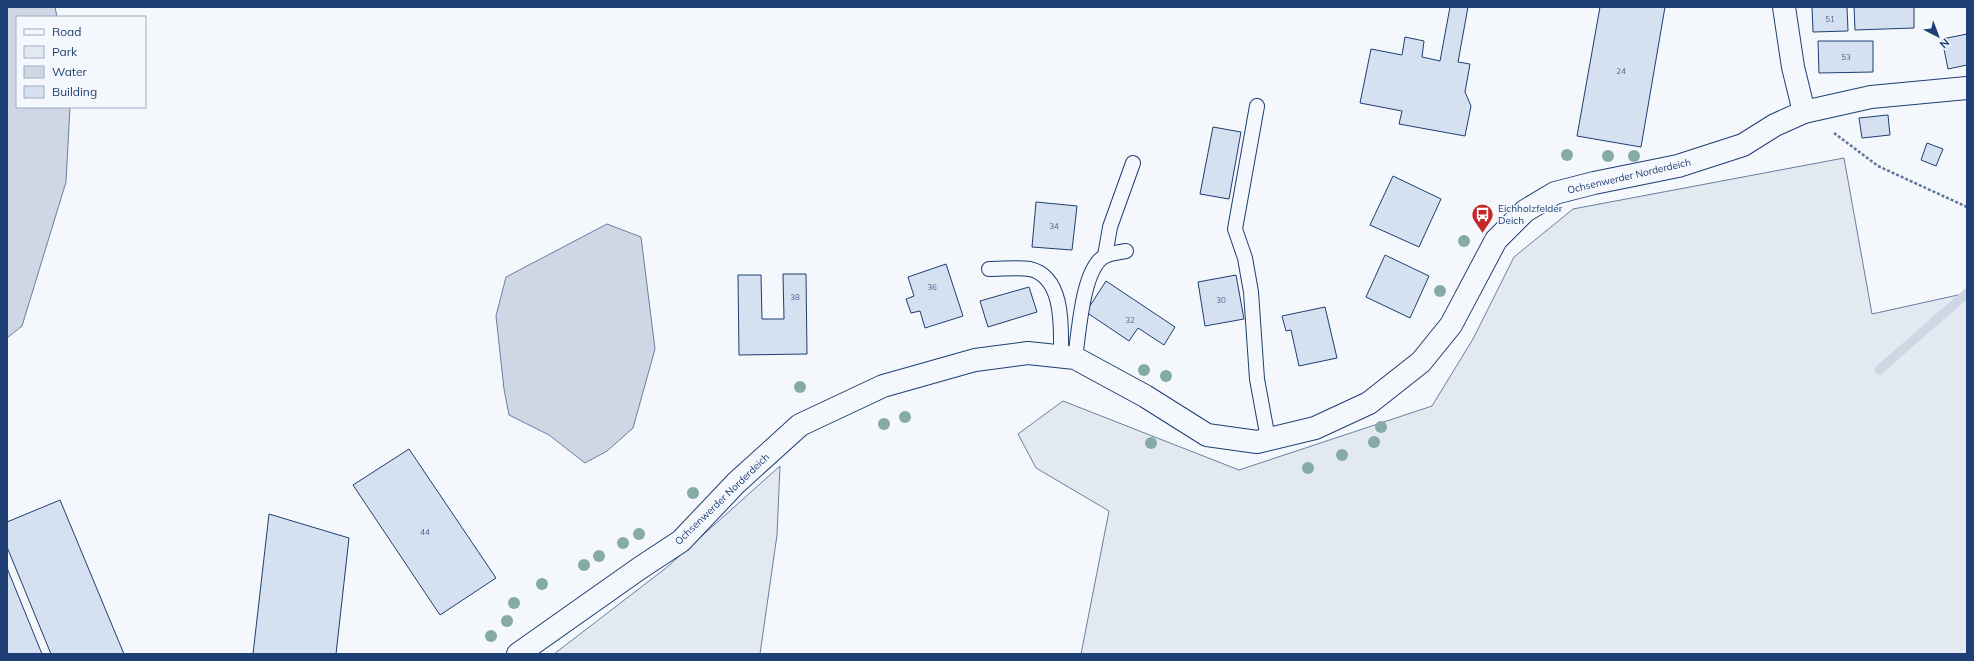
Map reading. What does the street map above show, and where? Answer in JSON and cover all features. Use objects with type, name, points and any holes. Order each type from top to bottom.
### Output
[{"type":"street","points":[[1784,7],[1793,67],[1804,112]]},
{"type":"street","name":"Ochsenwerder Norderdeich","points":[[518,654],[681,541],[736,483],[800,425],[884,386],[975,360],[1028,353],[1068,357],[1145,396],[1207,435],[1257,442],[1315,428],[1369,403],[1421,362],[1451,325],[1496,240],[1525,210],[1556,193],[1594,183],[1678,166],[1743,145],[1775,125],[1804,112],[1871,97],[1967,88]]},
{"type":"lane","points":[[1257,106],[1235,229],[1245,258],[1251,292],[1257,379],[1268,439]]},
{"type":"lane","points":[[1105,256],[1110,227],[1133,163]]},
{"type":"lane","points":[[1068,357],[1086,286],[1095,266],[1105,256],[1126,251]]},
{"type":"lane","points":[[990,269],[1031,269],[1046,278],[1056,291],[1068,357]]},
{"type":"path","points":[[1804,112],[1878,166],[1967,207]]},
{"type":"green space","points":[[1844,158],[1872,314],[1967,293],[1967,654],[1081,654],[1109,511],[1036,468],[1018,434],[1063,401],[1239,470],[1432,406],[1473,339],[1514,257],[1573,209]]},
{"type":"green space","points":[[780,466],[777,535],[760,654],[554,654],[666,568]]},
{"type":"water","points":[[7,7],[55,7],[57,16],[16,16],[16,108],[70,108],[66,182],[22,326],[7,338]]},
{"type":"water","points":[[607,224],[641,237],[655,349],[633,428],[607,451],[585,463],[549,435],[509,415],[504,389],[496,316],[506,277]]},
{"type":"building","points":[[1450,7],[1468,7],[1458,62],[1470,64],[1465,92],[1471,106],[1465,136],[1399,124],[1402,111],[1360,103],[1371,49],[1402,55],[1405,37],[1424,41],[1422,57],[1440,61]]},
{"type":"building","points":[[1600,7],[1665,7],[1641,147],[1577,136]]},
{"type":"building","points":[[1812,7],[1847,7],[1848,31],[1813,32]]},
{"type":"building","points":[[1854,7],[1914,7],[1914,28],[1855,30]]},
{"type":"building","points":[[1967,34],[1967,65],[1948,69],[1942,39]]},
{"type":"building","points":[[1818,41],[1873,41],[1873,72],[1819,73]]},
{"type":"building","points":[[1888,115],[1890,135],[1862,138],[1859,118]]},
{"type":"building","points":[[1213,127],[1241,132],[1229,199],[1200,194]]},
{"type":"building","points":[[1927,143],[1943,149],[1936,166],[1921,160]]},
{"type":"building","points":[[1393,176],[1441,199],[1419,247],[1370,225]]},
{"type":"building","points":[[1036,202],[1077,206],[1072,250],[1032,247]]},
{"type":"building","points":[[1385,255],[1429,276],[1410,318],[1366,297]]},
{"type":"building","points":[[946,264],[963,316],[925,328],[920,311],[911,313],[906,299],[914,296],[908,277]]},
{"type":"building","points":[[783,274],[806,274],[807,354],[739,355],[738,275],[761,275],[762,319],[784,319]]},
{"type":"building","points":[[1236,275],[1244,319],[1205,326],[1198,282]]},
{"type":"building","points":[[1106,281],[1175,327],[1164,345],[1138,328],[1129,341],[1086,312]]},
{"type":"building","points":[[1029,287],[1037,312],[988,327],[980,301]]},
{"type":"building","points":[[1325,307],[1337,358],[1299,366],[1291,330],[1286,331],[1282,316]]},
{"type":"building","points":[[409,449],[496,578],[440,615],[353,485]]},
{"type":"building","points":[[60,500],[124,654],[51,654],[7,547],[7,522]]},
{"type":"building","points":[[269,514],[349,538],[336,654],[253,654]]},
{"type":"building","points":[[7,568],[42,654],[7,654]]},
{"type":"waterway","points":[[1879,370],[1967,293]]},
{"type":"place","name":"Eichholzfelder Deich","points":[[1482,234]]}]
